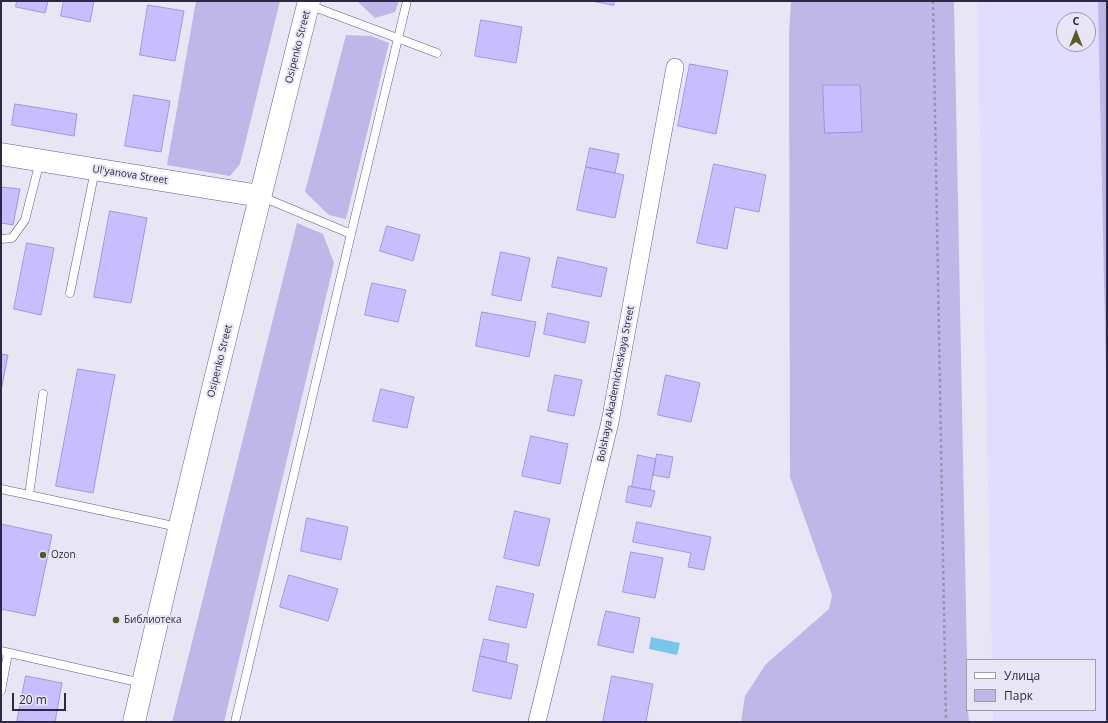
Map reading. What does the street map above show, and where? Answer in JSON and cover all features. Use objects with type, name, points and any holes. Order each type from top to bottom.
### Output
[{"type":"main road","name":"Osipenko Street","points":[[134,722],[179,528],[309,3]]},
{"type":"main road","name":"Ul'yanova Street","points":[[1,154],[260,196]]},
{"type":"street","name":"Bolshaya Akademicheskaya Street","points":[[537,722],[610,422],[675,66]]},
{"type":"lane","points":[[235,722],[350,234],[399,39],[407,1]]},
{"type":"lane","points":[[309,3],[437,53]]},
{"type":"lane","points":[[1,239],[12,238],[25,220],[40,161]]},
{"type":"lane","points":[[70,293],[95,169]]},
{"type":"lane","points":[[260,196],[350,234]]},
{"type":"lane","points":[[29,495],[44,394]]},
{"type":"lane","points":[[1,489],[179,528]]},
{"type":"lane","points":[[1,691],[4,652],[143,683]]},
{"type":"path","points":[[933,1],[946,722]]},
{"type":"shaded area","points":[[977,1],[1107,1],[1107,722],[993,722],[993,711],[1096,711],[1096,659],[992,659]]},
{"type":"green space","points":[[196,1],[280,1],[240,164],[230,176],[167,165]]},
{"type":"green space","points":[[357,1],[399,1],[395,12],[375,18]]},
{"type":"green space","points":[[791,1],[954,1],[967,659],[966,711],[968,711],[969,722],[741,722],[745,696],[766,664],[829,609],[832,595],[790,477],[789,33]]},
{"type":"green space","points":[[1098,1],[1107,1],[1107,423]]},
{"type":"green space","points":[[346,35],[371,36],[389,43],[346,219],[329,215],[305,192]]},
{"type":"green space","points":[[297,223],[323,234],[334,263],[224,722],[172,722]]},
{"type":"water","points":[[651,637],[680,643],[677,655],[649,649]]},
{"type":"building","points":[[17,1],[48,1],[45,13],[16,7]]},
{"type":"building","points":[[64,1],[94,1],[90,22],[61,16]]},
{"type":"building","points":[[592,1],[614,1],[614,5]]},
{"type":"building","points":[[148,5],[184,11],[175,61],[140,55]]},
{"type":"building","points":[[481,20],[522,27],[516,63],[475,56]]},
{"type":"building","points":[[690,64],[728,71],[716,134],[678,126]]},
{"type":"building","points":[[823,85],[860,85],[862,132],[825,133]]},
{"type":"building","points":[[134,95],[170,101],[161,152],[125,146]]},
{"type":"building","points":[[15,104],[77,114],[74,136],[12,125]]},
{"type":"building","points":[[590,148],[619,154],[615,173],[586,167]]},
{"type":"building","points":[[714,164],[766,175],[759,212],[735,207],[727,249],[697,243]]},
{"type":"building","points":[[586,167],[624,175],[615,218],[577,210]]},
{"type":"building","points":[[1,187],[20,189],[13,225],[1,223]]},
{"type":"building","points":[[110,211],[147,218],[131,303],[94,297]]},
{"type":"building","points":[[387,226],[420,235],[413,261],[380,251]]},
{"type":"building","points":[[27,243],[54,248],[41,315],[14,309]]},
{"type":"building","points":[[501,252],[530,258],[521,301],[492,295]]},
{"type":"building","points":[[558,257],[607,268],[601,297],[552,287]]},
{"type":"building","points":[[372,283],[406,290],[398,322],[365,315]]},
{"type":"building","points":[[482,312],[536,322],[529,357],[476,346]]},
{"type":"building","points":[[548,313],[589,322],[585,343],[544,334]]},
{"type":"building","points":[[1,354],[8,355],[1,391]]},
{"type":"building","points":[[78,369],[115,375],[93,493],[56,486]]},
{"type":"building","points":[[555,375],[582,380],[574,416],[548,411]]},
{"type":"building","points":[[666,375],[700,383],[691,422],[658,415]]},
{"type":"building","points":[[381,389],[414,397],[407,428],[373,421]]},
{"type":"building","points":[[531,436],[568,444],[560,484],[522,476]]},
{"type":"building","points":[[657,454],[673,457],[669,478],[653,475]]},
{"type":"building","points":[[638,455],[656,459],[650,490],[632,487]]},
{"type":"building","points":[[629,486],[655,491],[651,507],[626,502]]},
{"type":"building","points":[[515,511],[550,519],[539,566],[504,558]]},
{"type":"building","points":[[307,518],[348,527],[341,560],[301,551]]},
{"type":"building","points":[[637,522],[711,537],[704,570],[688,567],[691,553],[633,542]]},
{"type":"building","points":[[1,524],[52,535],[35,616],[1,609]]},
{"type":"building","points":[[631,552],[663,558],[655,598],[623,592]]},
{"type":"building","points":[[289,575],[338,589],[328,621],[280,607]]},
{"type":"building","points":[[497,586],[534,594],[526,628],[489,620]]},
{"type":"building","points":[[606,611],[640,618],[633,653],[598,645]]},
{"type":"building","points":[[484,639],[509,644],[506,662],[480,656]]},
{"type":"building","points":[[480,656],[518,665],[511,699],[473,691]]},
{"type":"building","points":[[26,676],[62,683],[55,722],[17,722]]},
{"type":"building","points":[[612,676],[653,684],[646,722],[603,722]]},
{"type":"place","name":"Ozon","points":[[43,555]]},
{"type":"place","name":"Библиотека","points":[[116,620]]}]
